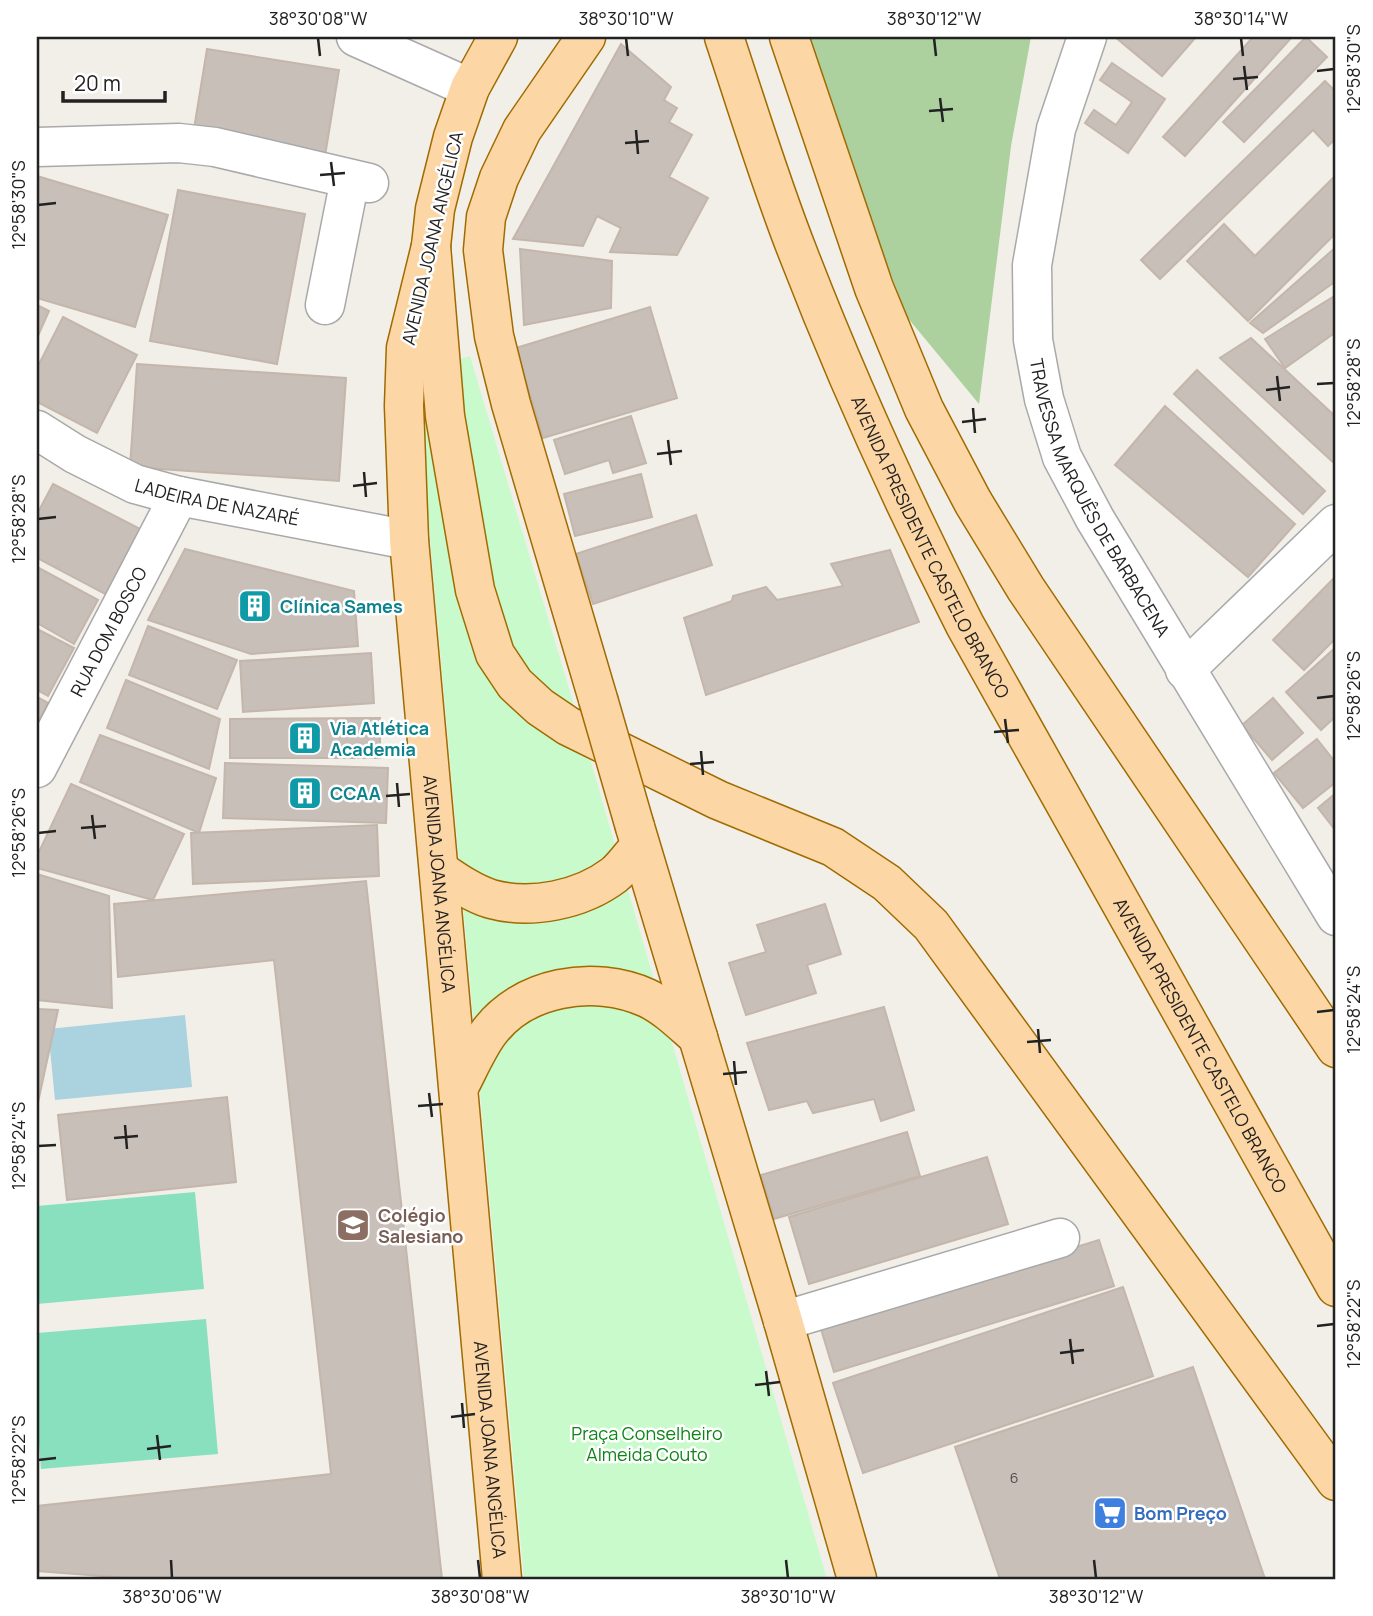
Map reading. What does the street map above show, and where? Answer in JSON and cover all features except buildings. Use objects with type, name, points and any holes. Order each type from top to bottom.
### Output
[{"type":"main road","name":"AVENIDA JOANA ANGÉLICA","points":[[498,37],[470,88],[453,137],[438,199],[431,246],[406,348],[404,406],[409,540],[502,1579]]},
{"type":"main road","points":[[586,37],[522,130],[499,178],[486,217],[483,250],[494,336],[514,417],[857,1579]]},
{"type":"main road","name":"AVENIDA PRESIDENTE CASTELO BRANCO","points":[[724,37],[797,251],[873,436],[916,529],[965,625],[1336,1287]]},
{"type":"main road","points":[[789,37],[874,288],[924,409],[973,502],[1026,589],[1336,1048]]},
{"type":"main road","points":[[431,246],[445,416],[475,590],[495,654],[515,684],[540,707],[568,726],[718,800],[833,847],[887,883],[931,925],[1336,1482]]},
{"type":"main road","points":[[439,344],[494,336]]},
{"type":"main road","points":[[439,870],[463,886],[489,898],[513,903],[547,902],[580,894],[614,875],[637,837]]},
{"type":"main road","points":[[459,1087],[487,1034],[511,1009],[540,994],[580,986],[617,988],[648,999],[698,1037]]},
{"type":"street","points":[[356,37],[470,88]]},
{"type":"street","name":"TRAVESSA MARQUÊS DE BARBACENA","points":[[1087,37],[1056,129],[1032,265],[1033,340],[1044,399],[1062,457],[1095,519],[1336,916]]},
{"type":"street","points":[[37,147],[191,144],[215,147],[359,181],[325,305]]},
{"type":"street","name":"LADEIRA DE NAZARÉ","points":[[37,430],[75,454],[135,484],[178,496],[409,540]]},
{"type":"street","name":"RUA DOM BOSCO","points":[[37,768],[178,496]]},
{"type":"street","points":[[1185,670],[1336,524]]},
{"type":"street","points":[[783,1321],[1060,1238]]},
{"type":"green space","points":[[801,37],[1031,37],[1011,146],[979,404],[907,317]]},
{"type":"green space","name":"Praça Conselheiro Almeida Couto","points":[[470,356],[595,776],[827,1579],[524,1579],[415,373]]},
{"type":"green space","points":[[195,1192],[204,1289],[37,1304],[37,1206]]},
{"type":"green space","points":[[206,1319],[218,1454],[41,1469],[37,1419],[37,1333]]},
{"type":"water","points":[[185,1015],[192,1087],[55,1100],[48,1029]]},
{"type":"place","name":"Clínica Sames","points":[[255,606]]},
{"type":"place","name":"Via Atlética Academia","points":[[305,738]]},
{"type":"place","name":"CCAA","points":[[305,793]]},
{"type":"place","name":"Colégio Salesiano","points":[[353,1225]]},
{"type":"place","name":"Bom Preço","points":[[1110,1513]]}]
